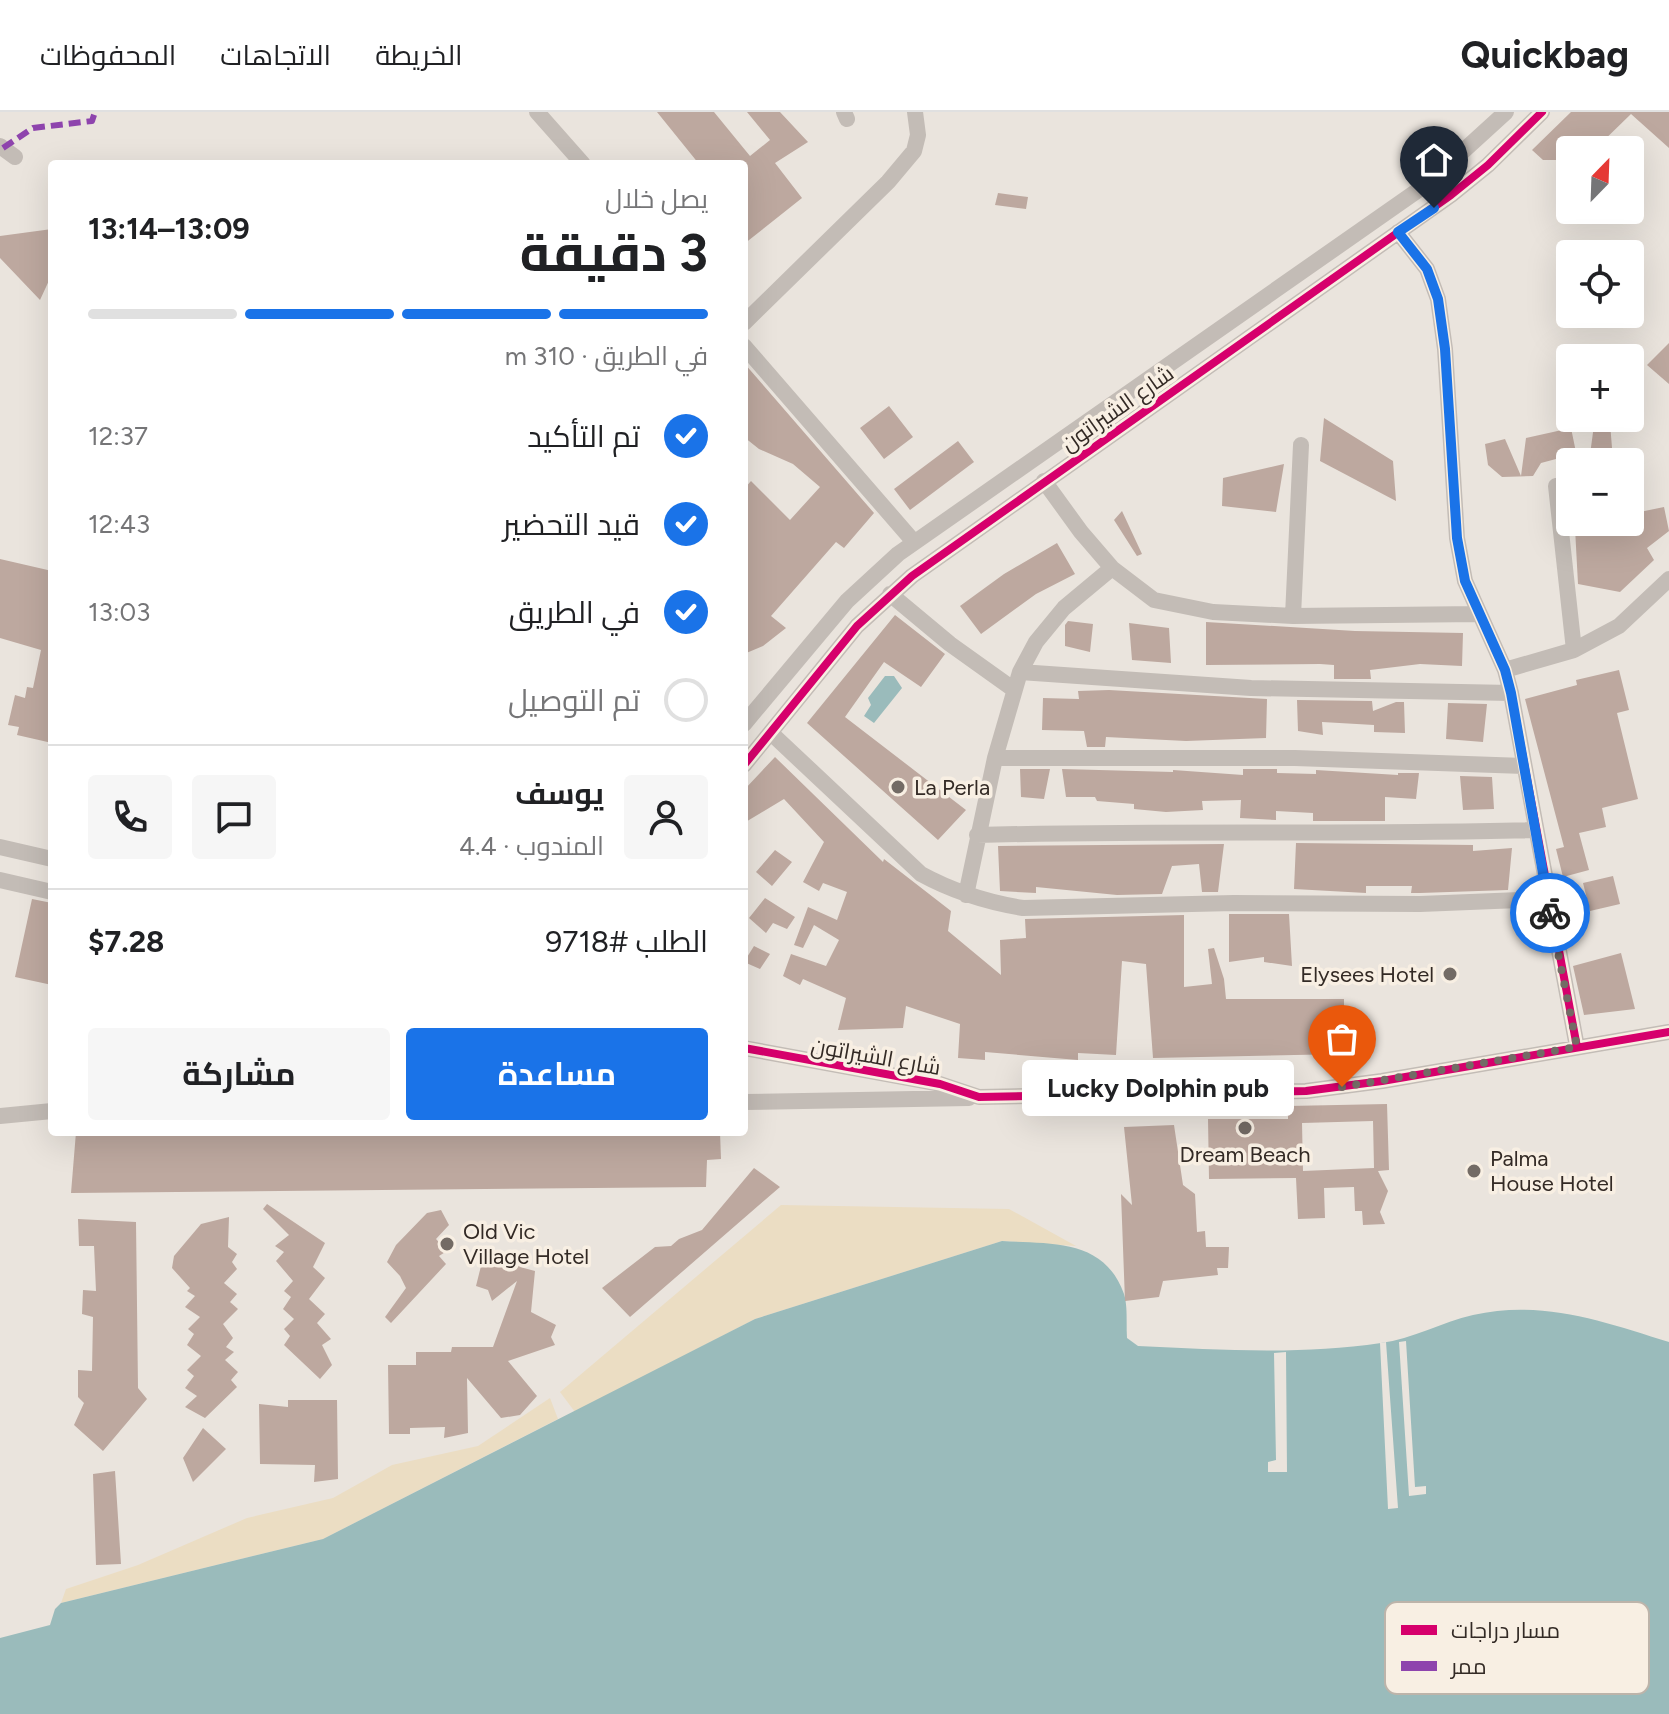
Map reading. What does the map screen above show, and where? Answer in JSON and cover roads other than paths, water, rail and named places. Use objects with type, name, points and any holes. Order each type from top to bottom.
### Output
[{"type":"street","points":[[748,319],[888,182],[914,151],[918,135],[915,112]]},
{"type":"street","name":"شارع الشيراتون","points":[[748,719],[847,601],[914,542],[1427,184],[1506,112]]},
{"type":"street","name":"شارع الشيراتون","points":[[748,760],[857,626],[890,594],[1044,481],[1398,232],[1488,165],[1542,112]]},
{"type":"street","points":[[541,113],[580,160]]},
{"type":"street","points":[[0,146],[15,157]]},
{"type":"street","points":[[1398,232],[1427,269],[1438,299],[1445,349],[1457,538],[1465,581],[1505,670],[1511,693],[1534,830],[1577,1047]]},
{"type":"street","points":[[748,351],[914,542]]},
{"type":"street","points":[[1293,616],[1301,445]]},
{"type":"street","points":[[1044,481],[1112,568],[1154,600],[1213,612],[1293,616],[1479,614]]},
{"type":"street","points":[[1561,536],[1574,650]]},
{"type":"street","points":[[966,895],[995,758],[1020,672],[1036,642],[1064,608],[1112,568]]},
{"type":"street","points":[[1505,670],[1574,650],[1619,626],[1669,579]]},
{"type":"street","points":[[890,594],[950,644],[1013,689]]},
{"type":"street","points":[[1020,672],[1251,688],[1511,693]]},
{"type":"street","points":[[771,733],[921,874],[966,895],[1023,908],[1234,903],[1420,904],[1547,899]]},
{"type":"street","points":[[995,758],[1295,758],[1524,766]]},
{"type":"street","points":[[977,835],[1136,831],[1323,834],[1534,830]]},
{"type":"street","points":[[0,847],[48,858]]},
{"type":"street","points":[[0,880],[48,891]]},
{"type":"street","name":"شارع الشيراتون","points":[[748,1049],[940,1084],[979,1097],[1306,1091],[1669,1032]]},
{"type":"street","points":[[748,1102],[875,1102],[979,1097]]},
{"type":"street","points":[[0,1116],[48,1111]]},
{"type":"water","points":[[885,676],[894,676],[902,688],[874,723],[864,716],[871,705],[868,698]]},
{"type":"water","points":[[1002,1241],[1057,1244],[1090,1253],[1103,1263],[1115,1276],[1124,1294],[1127,1338],[1138,1346],[1260,1350],[1350,1347],[1393,1341],[1473,1315],[1524,1310],[1573,1315],[1669,1342],[1669,1714],[0,1714],[0,1638],[50,1625],[55,1609],[61,1603],[323,1539],[755,1319]]},
{"type":"place","name":"La Perla","points":[[898,787]]},
{"type":"place","name":"Elysees Hotel","points":[[1450,974]]},
{"type":"place","name":"Lucky Dolphin pub","points":[[1342,1087]]},
{"type":"place","name":"Dream Beach","points":[[1245,1128]]},
{"type":"place","name":"Palma House Hotel","points":[[1474,1171]]},
{"type":"place","name":"Old Vic Village Hotel","points":[[447,1244]]}]
